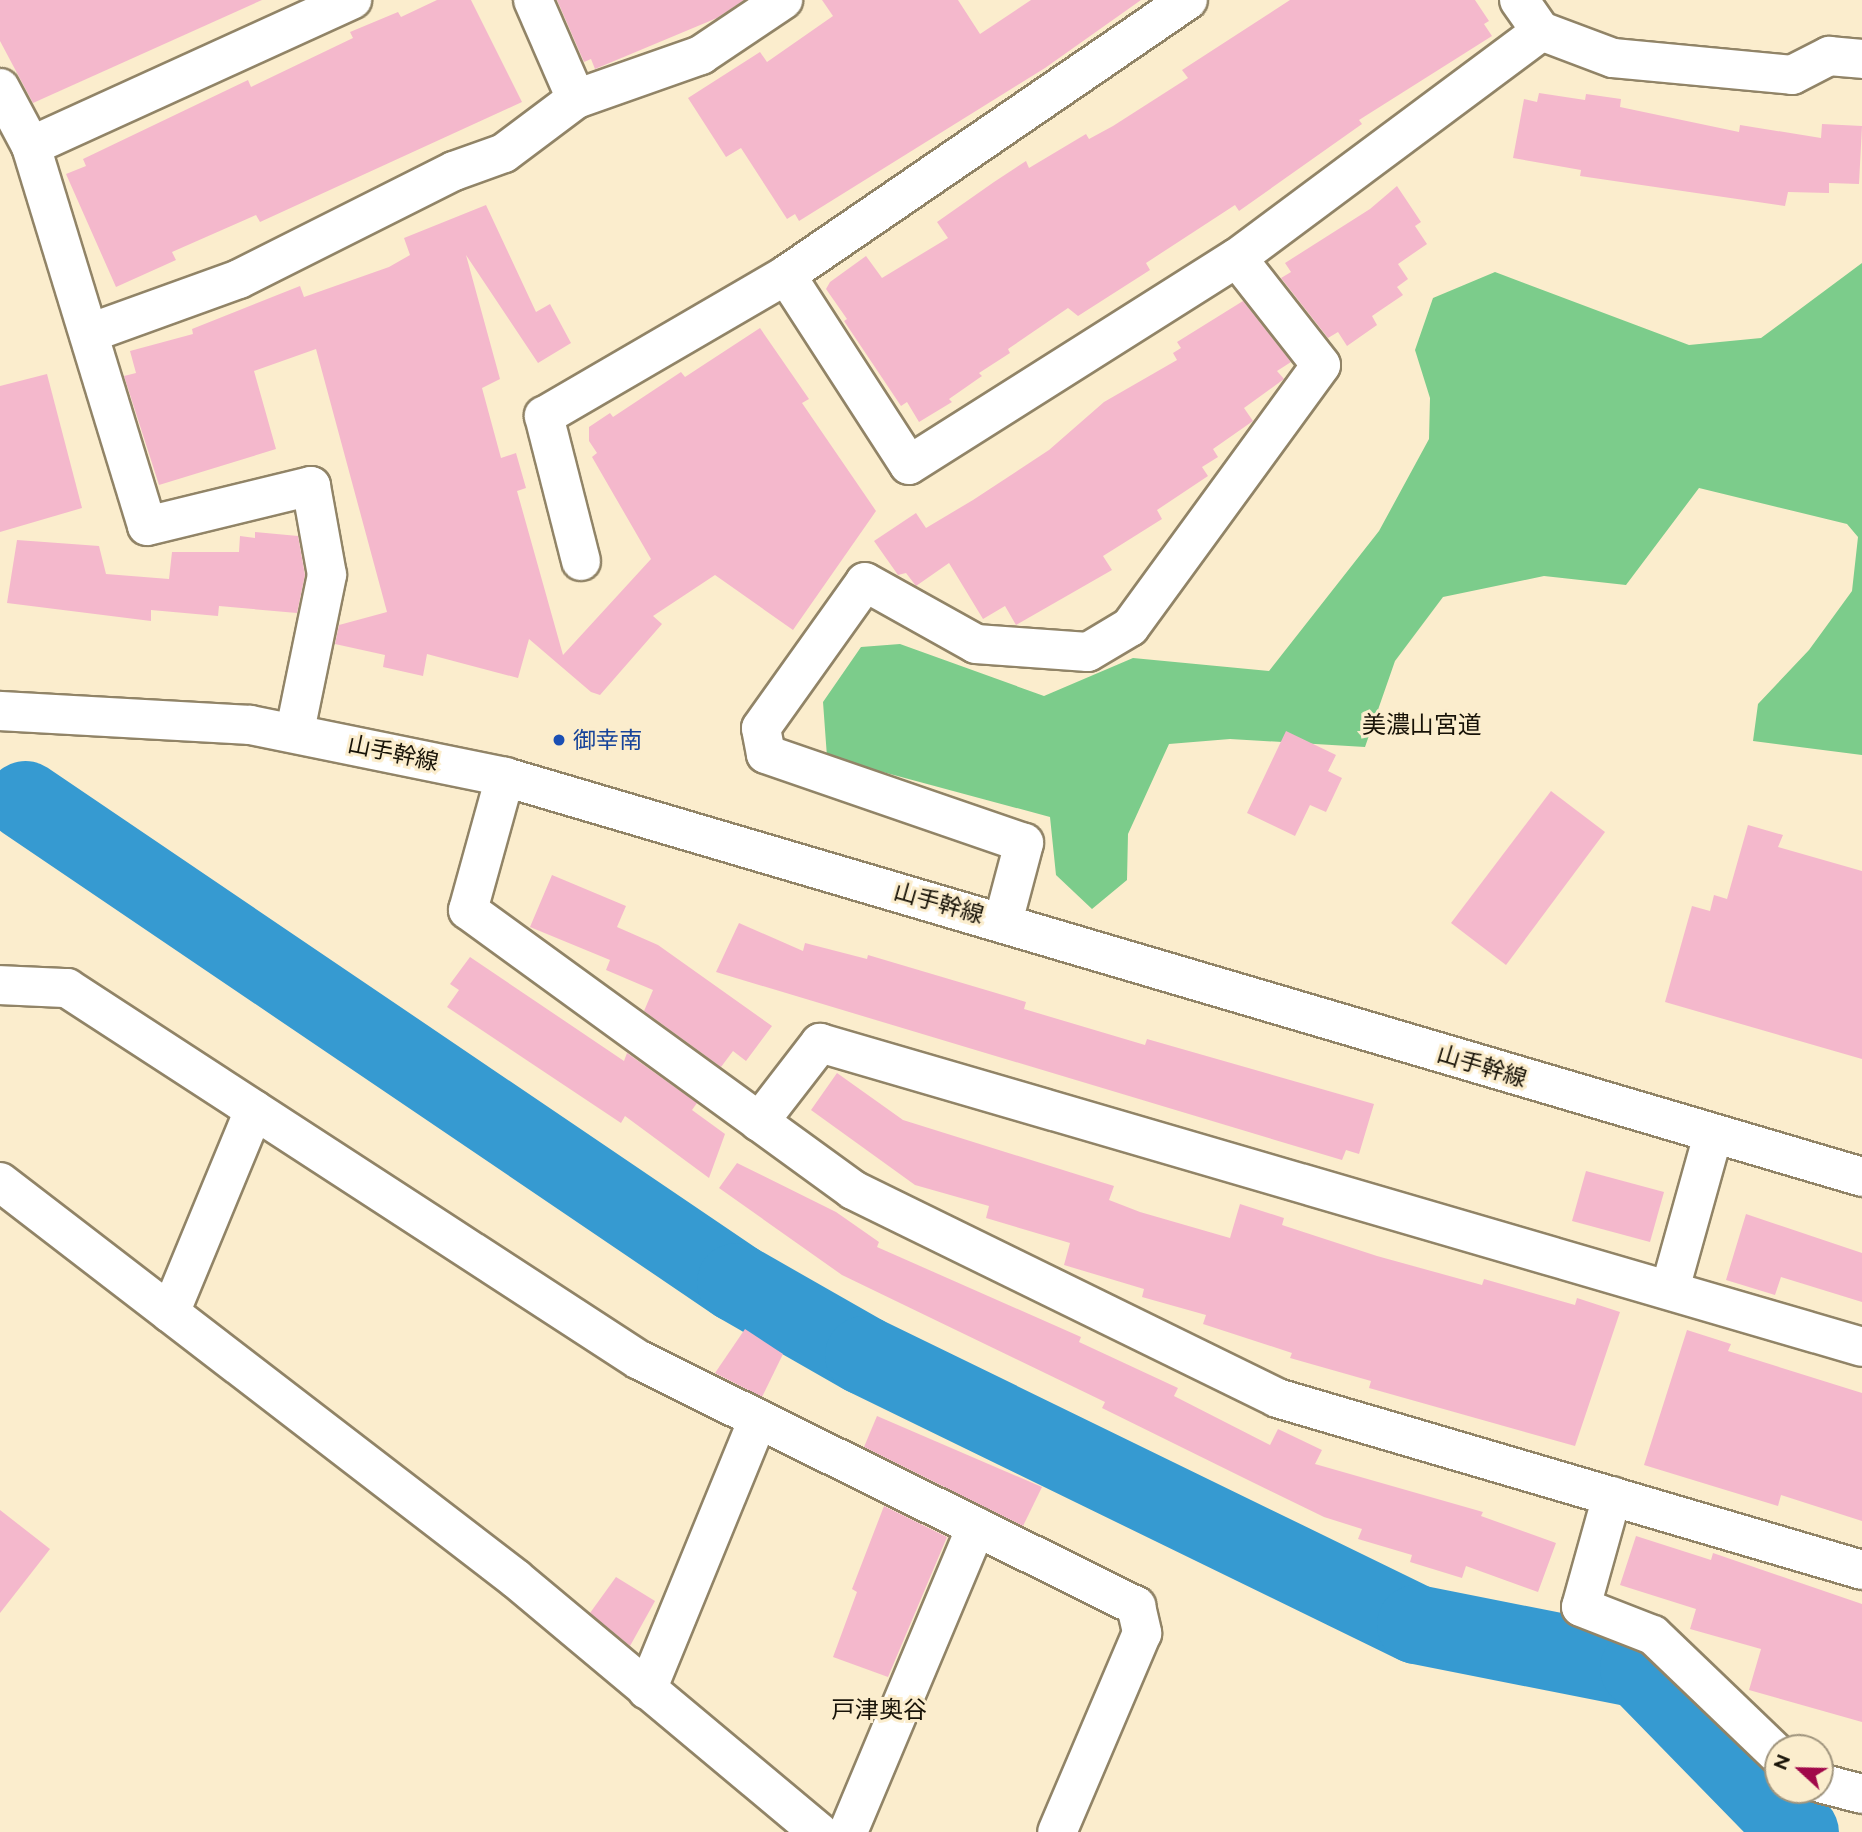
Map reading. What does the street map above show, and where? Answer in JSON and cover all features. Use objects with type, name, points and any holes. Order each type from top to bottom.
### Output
[{"type":"street","points":[[31,146],[352,0]]},
{"type":"street","points":[[533,0],[576,99]]},
{"type":"street","points":[[90,332],[239,279],[454,171],[504,153],[576,99],[701,55],[783,0]]},
{"type":"street","points":[[581,562],[544,416],[786,275],[1188,0]]},
{"type":"street","points":[[1519,0],[1541,31],[1613,58],[1792,75],[1829,56],[1862,59]]},
{"type":"street","points":[[786,275],[909,465],[1237,258],[1541,31]]},
{"type":"street","points":[[0,88],[31,146],[90,332],[147,526],[311,486],[327,575],[295,732]]},
{"type":"street","points":[[1003,922],[1024,843],[766,754],[761,728],[865,582],[976,644],[1088,652],[1130,627],[1321,365],[1237,258]]},
{"type":"street","name":"山手幹線","points":[[0,711],[295,732],[505,777],[1862,1177]]},
{"type":"street","points":[[505,777],[468,911],[853,1190],[1277,1398],[1862,1570]]},
{"type":"street","points":[[0,985],[67,988],[639,1360],[1136,1605],[1142,1633],[1057,1832]]},
{"type":"street","points":[[759,1122],[820,1043],[1862,1347]]},
{"type":"street","points":[[170,1313],[254,1110]]},
{"type":"street","points":[[1670,1289],[1713,1135]]},
{"type":"street","points":[[0,1182],[516,1579],[819,1832]]},
{"type":"street","points":[[648,1690],[758,1419]]},
{"type":"street","points":[[1612,1496],[1581,1606],[1653,1635],[1764,1742]]},
{"type":"street","points":[[848,1832],[976,1527]]},
{"type":"street","points":[[1834,1787],[1862,1794]]},
{"type":"green space","points":[[1862,263],[1862,755],[1753,741],[1758,704],[1809,650],[1852,591],[1858,537],[1847,524],[1699,488],[1626,585],[1544,576],[1443,597],[1395,661],[1365,747],[1230,739],[1169,744],[1128,834],[1127,880],[1092,909],[1056,875],[1050,817],[827,757],[823,702],[861,647],[900,644],[1044,696],[1133,658],[1269,671],[1379,531],[1429,439],[1430,398],[1415,350],[1433,298],[1495,272],[1689,345],[1761,338]]},
{"type":"building","points":[[0,0],[262,0],[33,103],[0,41]]},
{"type":"building","points":[[437,0],[471,0],[522,102],[260,222],[256,215],[172,252],[176,260],[116,287],[66,174],[86,166],[83,159],[248,80],[251,87],[353,38],[350,32],[398,12],[401,17]]},
{"type":"building","points":[[557,0],[744,0],[717,18],[595,69],[591,59],[584,62]]},
{"type":"building","points":[[822,0],[958,0],[980,34],[1031,0],[1141,0],[1045,68],[799,221],[795,214],[787,219],[741,148],[726,157],[688,98],[760,52],[767,62],[833,16]]},
{"type":"building","points":[[1290,0],[1475,0],[1489,21],[1484,24],[1492,36],[1359,120],[1362,124],[1239,211],[1235,205],[1146,263],[1150,270],[1078,316],[1068,308],[1008,349],[1010,353],[979,373],[982,376],[949,399],[952,402],[919,422],[907,402],[901,406],[844,321],[847,319],[826,289],[830,282],[866,256],[882,278],[948,238],[937,222],[994,182],[1026,161],[1029,168],[1086,134],[1089,139],[1113,126],[1188,78],[1182,70]]},
{"type":"building","points":[[1539,93],[1585,100],[1586,94],[1621,99],[1620,107],[1739,132],[1740,125],[1821,138],[1822,124],[1862,126],[1859,184],[1829,183],[1829,193],[1788,192],[1785,206],[1580,176],[1581,170],[1513,158],[1524,99],[1537,102]]},
{"type":"building","points":[[1397,186],[1421,222],[1415,226],[1427,244],[1398,264],[1408,279],[1397,287],[1403,295],[1372,316],[1377,325],[1347,346],[1338,332],[1328,338],[1281,278],[1291,272],[1285,263],[1370,209]]},
{"type":"building","points":[[486,205],[536,312],[550,304],[571,343],[538,363],[466,255],[500,379],[482,388],[501,458],[516,453],[526,488],[517,491],[563,655],[651,559],[592,457],[597,453],[589,441],[589,427],[610,413],[613,417],[681,372],[685,377],[760,328],[809,399],[802,403],[876,511],[793,630],[715,575],[653,616],[662,624],[600,695],[591,692],[529,639],[518,678],[427,654],[423,676],[383,667],[385,655],[335,644],[339,625],[387,612],[316,349],[254,371],[276,449],[159,485],[124,376],[136,373],[130,351],[193,334],[192,329],[300,286],[304,297],[389,267],[410,255],[404,238]]},
{"type":"building","points":[[1243,301],[1291,362],[1277,371],[1284,379],[1244,408],[1253,421],[1213,449],[1218,457],[1202,467],[1208,476],[1157,510],[1162,519],[1103,556],[1112,570],[1016,625],[1005,606],[983,619],[949,563],[916,586],[906,573],[898,575],[874,541],[916,513],[926,528],[973,500],[1049,450],[1104,402],[1177,360],[1173,353],[1181,348],[1177,342]]},
{"type":"building","points":[[47,374],[82,508],[0,532],[0,386]]},
{"type":"building","points":[[255,532],[298,536],[305,575],[297,613],[219,606],[218,616],[151,610],[151,621],[7,603],[17,540],[99,546],[106,574],[169,579],[172,552],[239,552],[240,536],[255,538]]},
{"type":"building","points":[[1286,731],[1336,755],[1328,771],[1342,778],[1326,812],[1310,805],[1295,836],[1247,813]]},
{"type":"building","points":[[1551,791],[1605,832],[1506,965],[1451,923]]},
{"type":"building","points":[[1748,825],[1783,835],[1778,847],[1862,871],[1862,1059],[1665,1002],[1692,906],[1710,911],[1714,895],[1727,899]]},
{"type":"building","points":[[552,875],[626,906],[617,927],[658,945],[772,1026],[746,1061],[733,1051],[721,1067],[644,1011],[653,990],[606,970],[610,960],[530,927]]},
{"type":"building","points":[[739,923],[803,951],[805,943],[867,959],[868,955],[1026,1002],[1024,1009],[1145,1045],[1147,1039],[1374,1104],[1359,1154],[1346,1150],[1342,1160],[716,972]]},
{"type":"building","points":[[470,957],[624,1061],[627,1053],[697,1103],[692,1110],[725,1134],[709,1178],[625,1116],[621,1123],[447,1007],[459,990],[450,984]]},
{"type":"building","points":[[837,1073],[903,1120],[1114,1186],[1109,1200],[1140,1212],[1230,1238],[1240,1204],[1284,1218],[1282,1225],[1377,1256],[1482,1285],[1484,1279],[1575,1305],[1577,1298],[1620,1312],[1575,1446],[1369,1388],[1371,1381],[1290,1358],[1292,1353],[1203,1324],[1206,1315],[1142,1297],[1144,1289],[1064,1265],[1070,1243],[986,1218],[989,1206],[915,1185],[811,1110]]},
{"type":"building","points":[[737,1163],[836,1212],[879,1242],[877,1247],[1081,1337],[1079,1342],[1178,1388],[1174,1396],[1270,1445],[1278,1429],[1322,1450],[1315,1464],[1483,1512],[1481,1516],[1556,1543],[1538,1592],[1466,1566],[1462,1578],[1410,1562],[1412,1555],[1358,1539],[1362,1529],[1324,1517],[1248,1480],[1102,1408],[1105,1402],[842,1275],[719,1188]]},
{"type":"building","points":[[1586,1171],[1664,1192],[1650,1242],[1572,1221]]},
{"type":"building","points":[[1746,1214],[1862,1253],[1862,1302],[1781,1277],[1775,1295],[1726,1280]]},
{"type":"building","points":[[745,1329],[783,1354],[762,1397],[715,1373]]},
{"type":"building","points":[[1687,1330],[1731,1344],[1728,1351],[1862,1393],[1862,1521],[1781,1495],[1778,1506],[1644,1465]]},
{"type":"building","points":[[877,1416],[1042,1487],[1023,1526],[864,1447]]},
{"type":"building","points":[[884,1506],[947,1537],[888,1677],[833,1657],[857,1592],[852,1589]]},
{"type":"building","points":[[0,1510],[50,1549],[0,1613]]},
{"type":"building","points":[[1636,1536],[1711,1560],[1713,1553],[1862,1604],[1862,1722],[1749,1690],[1761,1649],[1690,1629],[1696,1609],[1620,1585]]},
{"type":"building","points":[[616,1577],[655,1601],[630,1646],[590,1613]]},
{"type":"waterway","points":[[25,800],[736,1282],[864,1355],[1416,1624],[1639,1668],[1799,1832]]},
{"type":"place","name":"御幸南","points":[[559,740]]},
{"type":"district","name":"美濃山宮道","points":[[1422,725]]},
{"type":"district","name":"戸津奥谷","points":[[879,1710]]}]
